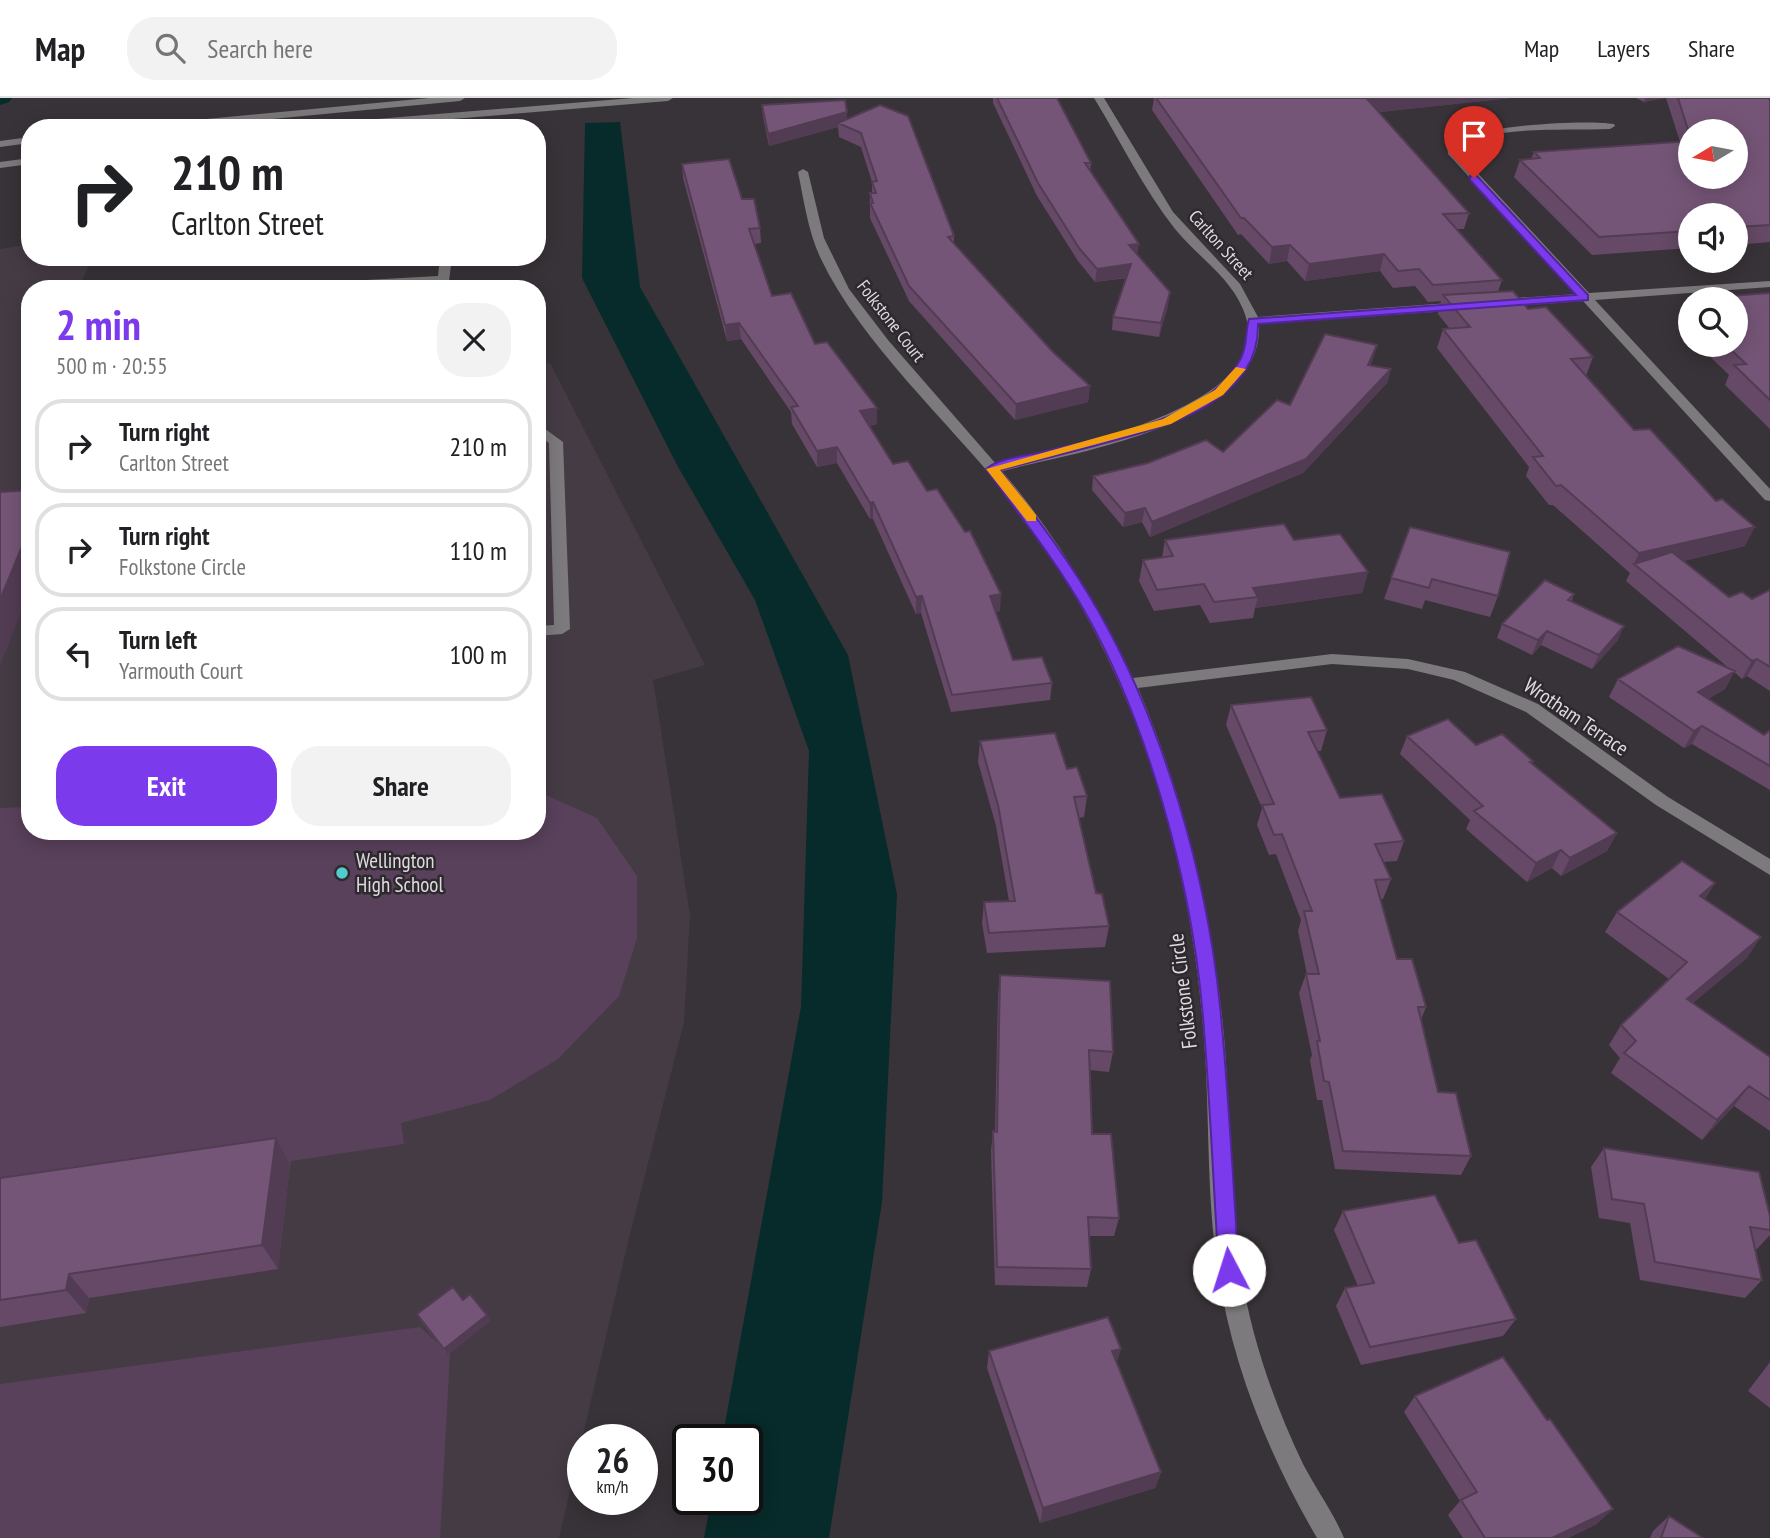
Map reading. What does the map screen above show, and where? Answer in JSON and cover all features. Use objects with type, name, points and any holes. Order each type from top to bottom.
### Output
[{"type":"street","points":[[238,119],[460,98]]},
{"type":"street","points":[[413,119],[668,98]]},
{"type":"street","name":"Carlton Street","points":[[1099,98],[1168,212],[1235,285],[1253,321]]},
{"type":"street","points":[[1610,126],[1480,134],[1467,136],[1452,145],[1455,158],[1770,497]]},
{"type":"street","points":[[0,144],[21,141]]},
{"type":"street","points":[[0,165],[21,162]]},
{"type":"street","name":"Folkstone Court","points":[[803,172],[818,234],[842,287],[864,320],[992,469]]},
{"type":"street","points":[[1488,304],[1770,284]]},
{"type":"street","points":[[992,469],[1134,432],[1195,408],[1219,393],[1236,376],[1248,358],[1253,339],[1253,321],[1474,305]]},
{"type":"street","points":[[546,434],[556,442],[562,629],[546,630]]},
{"type":"street","name":"Folkstone Circle","points":[[992,469],[1056,552],[1093,614],[1128,684],[1172,807],[1195,900],[1211,1004],[1229,1270],[1245,1347],[1274,1428],[1315,1513],[1331,1538]]},
{"type":"street","name":"Wrotham Terrace","points":[[1128,684],[1332,659],[1382,660],[1434,669],[1484,685],[1532,708],[1662,801],[1770,868]]},
{"type":"shaded area","points":[[620,122],[640,287],[848,655],[897,894],[882,1202],[829,1538],[704,1538],[708,1515],[763,1515],[763,1424],[725,1424],[801,1007],[809,751],[755,600],[677,465],[582,278],[585,123]]},
{"type":"shaded area","name":"Wellington High School","points":[[21,246],[21,266],[89,266],[82,280],[21,280],[21,840],[546,840],[546,363],[550,363],[705,665],[653,680],[690,915],[684,1022],[586,1424],[567,1424],[567,1504],[559,1538],[0,1538],[0,249]]},
{"type":"shaded area","points":[[546,795],[597,818],[637,876],[637,938],[619,996],[558,1059],[490,1100],[401,1123],[404,1144],[291,1161],[273,1269],[0,1305],[0,808],[21,807],[21,840],[546,840]]},
{"type":"shaded area","points":[[420,1327],[450,1354],[440,1538],[0,1538],[0,1384]]},
{"type":"building","points":[[997,98],[1057,98],[1091,163],[1085,163],[1139,244],[1129,245],[1170,292],[1161,323],[1113,317],[1131,264],[1097,269],[1079,248],[1038,183]]},
{"type":"building","points":[[1156,98],[1372,98],[1367,99],[1469,213],[1443,214],[1502,280],[1433,285],[1419,269],[1398,271],[1384,254],[1309,264],[1290,245],[1272,247],[1241,218]]},
{"type":"building","points":[[1678,98],[1770,99],[1770,225],[1748,226],[1748,203],[1678,203],[1678,232],[1599,237],[1520,160],[1540,158],[1534,152],[1678,142],[1678,189],[1748,189],[1748,119],[1685,119]]},
{"type":"building","points":[[845,100],[847,112],[768,134],[762,105]]},
{"type":"building","points":[[880,105],[908,116],[954,236],[948,237],[1053,352],[1090,386],[1016,404],[909,286],[870,203],[873,203],[870,193],[876,193],[872,182],[877,181],[861,133],[838,123]]},
{"type":"building","points":[[729,159],[742,199],[754,199],[760,228],[749,229],[772,296],[791,293],[815,344],[827,342],[877,408],[860,411],[893,464],[908,461],[927,491],[937,489],[965,532],[970,531],[1001,594],[990,596],[1013,660],[1042,657],[1052,683],[952,695],[922,596],[916,597],[873,502],[870,503],[837,447],[817,451],[791,407],[798,406],[739,323],[725,325],[682,164]]},
{"type":"building","points":[[1513,291],[1528,309],[1546,307],[1593,357],[1571,359],[1634,430],[1650,429],[1716,501],[1722,499],[1755,527],[1639,553],[1561,485],[1556,486],[1533,457],[1543,456],[1443,329],[1470,327],[1443,295]]},
{"type":"building","points":[[1770,294],[1770,400],[1734,365],[1746,364],[1739,357],[1748,357],[1748,295]]},
{"type":"building","points":[[1325,334],[1377,345],[1368,365],[1391,369],[1306,459],[1152,522],[1145,508],[1125,513],[1093,476],[1148,463],[1206,440],[1223,452],[1277,400],[1290,405]]},
{"type":"building","points":[[21,491],[21,549],[0,600],[0,492]]},
{"type":"building","points":[[1284,524],[1294,540],[1340,534],[1368,572],[1253,588],[1258,597],[1214,602],[1204,584],[1157,590],[1143,560],[1173,556],[1165,540]]},
{"type":"building","points":[[1410,527],[1510,552],[1498,596],[1432,579],[1429,588],[1391,578]]},
{"type":"building","points":[[1672,552],[1729,597],[1742,592],[1752,599],[1770,590],[1770,667],[1757,659],[1752,661],[1634,564]]},
{"type":"building","points":[[1545,580],[1574,594],[1568,600],[1624,626],[1599,655],[1547,631],[1538,640],[1502,624]]},
{"type":"building","points":[[1678,646],[1735,671],[1698,692],[1764,735],[1770,730],[1770,766],[1702,726],[1694,731],[1618,679]]},
{"type":"building","points":[[1311,697],[1327,730],[1308,732],[1340,798],[1382,794],[1404,841],[1375,844],[1391,879],[1375,880],[1397,959],[1412,959],[1426,1007],[1418,1007],[1438,1092],[1456,1093],[1471,1156],[1343,1151],[1329,1082],[1324,1081],[1317,1041],[1320,1041],[1306,974],[1319,974],[1304,911],[1312,911],[1282,834],[1274,835],[1262,805],[1274,804],[1231,705]]},
{"type":"building","points":[[1448,719],[1476,745],[1502,734],[1533,761],[1530,762],[1617,833],[1570,858],[1561,850],[1536,863],[1474,811],[1483,806],[1407,736]]},
{"type":"building","points":[[1055,733],[1067,769],[1077,767],[1087,796],[1074,797],[1096,893],[1102,894],[1109,926],[989,933],[984,902],[1015,901],[998,805],[980,741]]},
{"type":"building","points":[[1682,861],[1715,883],[1700,896],[1761,937],[1687,999],[1770,1057],[1770,1100],[1749,1086],[1717,1120],[1624,1053],[1636,1041],[1621,1025],[1687,962],[1617,912]]},
{"type":"building","points":[[1000,975],[1110,981],[1113,1052],[1089,1050],[1092,1134],[1111,1134],[1119,1218],[1088,1217],[1091,1269],[997,1267],[993,1131],[997,1132]]},
{"type":"building","points":[[276,1138],[262,1245],[69,1274],[66,1290],[0,1300],[0,1178]]},
{"type":"building","points":[[1604,1148],[1759,1172],[1770,1216],[1770,1230],[1750,1227],[1762,1280],[1655,1262],[1644,1204],[1612,1199]]},
{"type":"building","points":[[1435,1195],[1459,1243],[1476,1240],[1516,1319],[1370,1347],[1345,1288],[1374,1283],[1343,1211]]},
{"type":"building","points":[[453,1287],[463,1300],[470,1294],[487,1315],[444,1349],[417,1314]]},
{"type":"building","points":[[1108,1317],[1121,1349],[1112,1351],[1161,1472],[1043,1508],[989,1351]]},
{"type":"building","points":[[1503,1357],[1613,1509],[1552,1538],[1485,1538],[1461,1500],[1477,1492],[1415,1396]]},
{"type":"building","points":[[1669,1516],[1703,1538],[1661,1538]]},
{"type":"slow traffic","points":[[1031,518],[992,469],[1167,421],[1219,393],[1240,369]]},
{"type":"place","name":"Wellington High School","points":[[342,873]]},
{"type":"route","points":[[1229,1270],[1211,1004],[1195,900],[1172,807],[1128,684],[1093,614],[1056,552],[992,469],[1134,432],[1195,408],[1219,393],[1236,376],[1248,358],[1253,339],[1253,321],[1585,298],[1474,178]]}]
